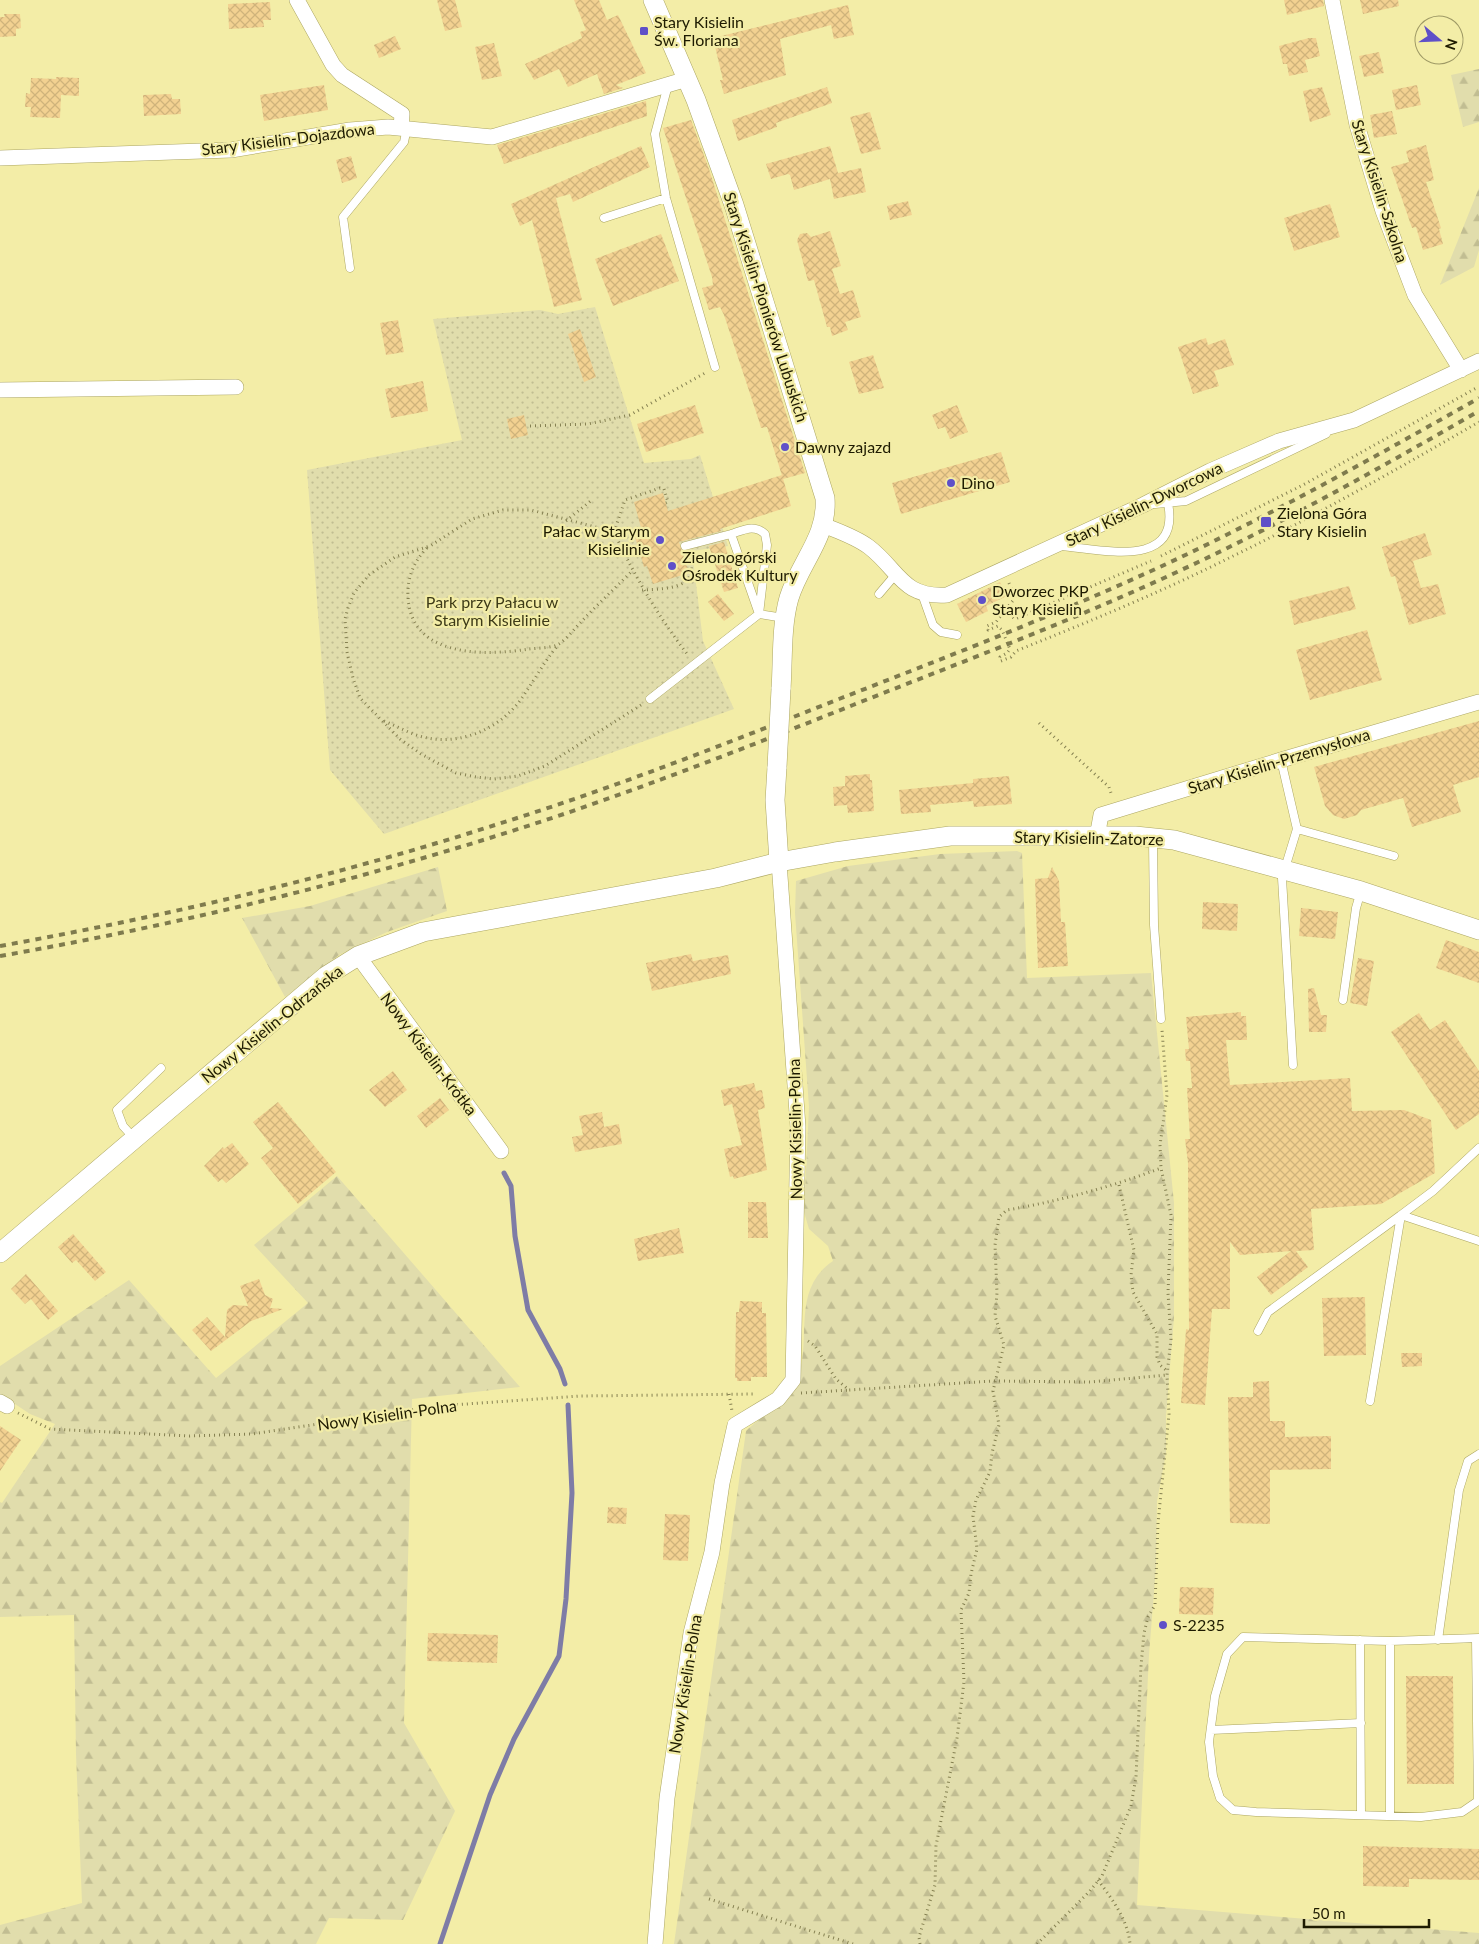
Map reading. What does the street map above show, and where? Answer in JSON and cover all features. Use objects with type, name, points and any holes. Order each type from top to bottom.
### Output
[{"type":"street","points":[[297,0],[333,65],[342,75],[402,114],[404,128]]},
{"type":"street","name":"Stary Kisielin-Pionierów Lubuskich","points":[[653,0],[687,78],[734,205],[825,498],[824,525],[793,586],[785,618],[775,800],[779,862]]},
{"type":"street","name":"Stary Kisielin-Szkolna","points":[[1332,0],[1357,126],[1383,212],[1415,295],[1462,370]]},
{"type":"street","name":"Stary Kisielin-Dojazdowa","points":[[0,158],[231,150],[350,130],[404,128],[492,138],[687,78]]},
{"type":"street","name":"Stary Kisielin-Dworcowa","points":[[922,594],[929,596],[947,595],[1004,571],[1210,471],[1279,441],[1354,420],[1479,361]]},
{"type":"street","points":[[0,390],[236,387]]},
{"type":"street","points":[[824,525],[862,542],[911,589],[922,594]]},
{"type":"street","name":"Stary Kisielin-Przemysłowa","points":[[1097,837],[1101,816],[1116,810],[1479,702]]},
{"type":"street","name":"Stary Kisielin-Zatorze","points":[[716,878],[779,862],[875,845],[950,836],[1153,837],[1209,848],[1284,869],[1361,891],[1479,930]]},
{"type":"street","name":"Nowy Kisielin-Polna","points":[[655,1944],[667,1798],[691,1633],[712,1552],[722,1483],[735,1425],[778,1398],[792,1380],[795,1332],[798,1127],[779,862]]},
{"type":"street","name":"Nowy Kisielin-Odrzańska","points":[[0,1253],[298,999],[326,976],[358,956],[423,932],[716,878]]},
{"type":"street","name":"Nowy Kisielin-Krótka","points":[[358,956],[501,1151]]},
{"type":"lane","points":[[668,85],[655,134],[666,198],[715,368]]},
{"type":"lane","points":[[350,268],[343,217],[404,142],[404,128]]},
{"type":"lane","points":[[604,218],[666,198]]},
{"type":"lane","points":[[1143,505],[1186,501],[1354,420]]},
{"type":"lane","points":[[1056,546],[1112,553],[1149,548],[1163,540],[1170,528],[1168,503]]},
{"type":"lane","points":[[650,699],[759,614],[767,545],[765,534],[757,528],[752,528],[685,546]]},
{"type":"lane","points":[[732,534],[759,614]]},
{"type":"lane","points":[[879,594],[896,574]]},
{"type":"lane","points":[[922,594],[933,624],[941,632],[957,635]]},
{"type":"lane","points":[[759,614],[785,618]]},
{"type":"lane","points":[[1281,760],[1297,829],[1282,878],[1293,1065]]},
{"type":"lane","points":[[1297,829],[1394,856]]},
{"type":"lane","points":[[1153,837],[1154,925],[1161,1019]]},
{"type":"lane","points":[[1343,1000],[1356,908],[1361,891]]},
{"type":"lane","points":[[134,1139],[123,1126],[117,1110],[161,1068]]},
{"type":"lane","points":[[1258,1331],[1268,1312],[1401,1215],[1433,1190],[1479,1148]]},
{"type":"lane","points":[[1401,1215],[1479,1241]]},
{"type":"lane","points":[[1370,1401],[1401,1215]]},
{"type":"lane","points":[[1438,1640],[1459,1490],[1468,1461],[1479,1454]]},
{"type":"lane","points":[[1243,1637],[1390,1641],[1478,1639],[1478,1801],[1462,1812],[1421,1817],[1233,1810],[1220,1798],[1213,1776],[1209,1742],[1215,1696],[1227,1654],[1243,1637]]},
{"type":"lane","points":[[1360,1640],[1361,1815]]},
{"type":"lane","points":[[1390,1641],[1390,1816]]},
{"type":"lane","points":[[1211,1730],[1361,1724]]},
{"type":"path","points":[[530,426],[588,424],[630,415],[715,368]]},
{"type":"path","points":[[1005,612],[1014,619],[1172,550],[1337,467],[1478,387]]},
{"type":"path","points":[[1004,571],[1015,598],[996,622],[987,626],[988,630],[998,626],[1002,630],[1010,649],[1008,653],[1000,656],[1001,661],[1011,657],[1016,651],[1139,600],[1235,555],[1362,489],[1479,422]]},
{"type":"path","points":[[666,503],[668,502],[664,489],[660,488],[625,500],[614,532],[642,590],[663,623],[696,665]]},
{"type":"path","points":[[566,521],[593,499]]},
{"type":"path","points":[[614,532],[566,521],[531,510],[503,510],[472,519],[430,546],[395,557],[369,575],[354,592],[348,608],[345,619],[347,652],[353,678],[364,703],[400,739],[421,754],[456,773],[494,779],[518,776],[545,766],[650,699]]},
{"type":"path","points":[[430,546],[414,566],[409,578],[408,594],[412,621],[429,638],[446,646],[472,653],[498,654],[559,645]]},
{"type":"path","points":[[642,590],[674,587],[691,576],[685,546]]},
{"type":"path","points":[[382,720],[423,737],[459,738],[496,725],[512,710],[559,645],[632,571]]},
{"type":"path","points":[[1039,723],[1109,787],[1116,810]]},
{"type":"path","points":[[1037,1944],[1098,1880],[1131,1806],[1136,1777],[1144,1633],[1148,1617],[1155,1604],[1158,1523],[1169,1414],[1167,1373],[1171,1339],[1168,1293],[1171,1216],[1161,1168],[1160,1145],[1167,1095],[1161,1019]]},
{"type":"path","points":[[920,1944],[918,1937],[935,1885],[936,1846],[957,1738],[963,1691],[961,1610],[969,1594],[970,1574],[977,1549],[973,1516],[976,1500],[990,1472],[999,1425],[993,1391],[1004,1345],[995,1316],[997,1293],[995,1245],[999,1217],[1007,1210],[1070,1198],[1119,1185],[1161,1168]]},
{"type":"path","points":[[1119,1185],[1134,1250],[1131,1275],[1133,1292],[1158,1334],[1157,1357],[1160,1365],[1167,1373]]},
{"type":"path","points":[[795,1332],[815,1346],[836,1379],[849,1390]]},
{"type":"path","points":[[782,1394],[994,1381],[1090,1382],[1167,1373]]},
{"type":"path","name":"Nowy Kisielin-Polna","points":[[3,1404],[35,1424],[50,1430],[190,1436],[252,1434],[438,1406],[580,1396],[782,1394]]},
{"type":"path","points":[[1098,1880],[1116,1905],[1130,1936],[1130,1944]]},
{"type":"path","points":[[709,1900],[854,1944]]},
{"type":"green space","points":[[1479,69],[1479,122],[1463,127],[1451,75]]},
{"type":"green space","points":[[1479,188],[1479,250],[1474,267],[1440,285]]},
{"type":"green space","name":"Park przy Pałacu w Starym Kisielinie","points":[[595,307],[644,463],[691,459],[700,455],[728,546],[692,551],[703,641],[734,709],[384,834],[330,770],[307,470],[462,440],[433,319],[540,310],[558,314]]},
{"type":"green space","points":[[1017,851],[1022,853],[1027,978],[1151,973],[1174,1203],[1174,1317],[1166,1416],[1166,1453],[1157,1501],[1156,1567],[1149,1655],[1137,1905],[1479,1933],[1479,1944],[674,1944],[746,1431],[781,1401],[796,1383],[801,1367],[805,1317],[811,1287],[820,1273],[833,1261],[828,1246],[809,1229],[804,1212],[809,1107],[795,913],[796,881],[848,866],[940,854]]},
{"type":"green space","points":[[438,867],[447,911],[387,932],[339,955],[285,997],[242,918],[310,906]]},
{"type":"green space","points":[[337,1176],[520,1387],[412,1399],[404,1723],[455,1811],[403,1920],[329,1918],[316,1944],[0,1944],[0,1925],[82,1903],[76,1754],[74,1615],[0,1617],[0,1502],[2,1503],[55,1424],[30,1414],[0,1394],[0,1366],[129,1280],[216,1378],[308,1303],[254,1245]]},
{"type":"building","points":[[437,0],[455,0],[462,27],[445,31]]},
{"type":"building","points":[[574,0],[599,0],[607,20],[618,15],[646,73],[616,85],[623,88],[604,94],[597,74],[568,87],[559,69],[534,80],[525,64],[582,38],[580,32],[586,30]]},
{"type":"building","points":[[1284,0],[1323,0],[1324,6],[1287,15]]},
{"type":"building","points":[[1360,0],[1398,0],[1399,6],[1363,14]]},
{"type":"building","points":[[270,2],[271,20],[263,20],[264,27],[229,29],[228,4]]},
{"type":"building","points":[[848,5],[854,35],[834,39],[831,25],[780,39],[786,75],[724,94],[720,80],[723,80],[713,38]]},
{"type":"building","points":[[4,14],[20,14],[21,28],[16,29],[16,36],[0,37],[0,17],[5,17]]},
{"type":"building","points":[[395,36],[401,49],[379,58],[374,45]]},
{"type":"building","points":[[1316,38],[1320,56],[1305,60],[1308,72],[1289,76],[1287,64],[1283,64],[1279,46]]},
{"type":"building","points":[[494,43],[502,76],[482,80],[475,47]]},
{"type":"building","points":[[1379,52],[1384,73],[1364,77],[1359,56]]},
{"type":"building","points":[[56,77],[79,78],[79,96],[61,95],[60,118],[30,117],[31,107],[25,107],[26,93],[30,94],[31,78],[56,79]]},
{"type":"building","points":[[324,85],[328,110],[264,121],[260,95]]},
{"type":"building","points":[[1417,85],[1421,105],[1396,110],[1392,90]]},
{"type":"building","points":[[827,87],[832,103],[776,123],[777,127],[738,141],[732,120]]},
{"type":"building","points":[[1322,87],[1331,115],[1310,122],[1303,91]]},
{"type":"building","points":[[171,94],[172,99],[180,99],[181,114],[144,116],[143,95]]},
{"type":"building","points":[[646,101],[647,116],[504,164],[497,145]]},
{"type":"building","points":[[1392,111],[1397,134],[1374,138],[1370,115]]},
{"type":"building","points":[[870,112],[881,149],[861,154],[850,117]]},
{"type":"building","points":[[691,120],[709,169],[805,473],[783,479],[767,427],[761,428],[724,315],[720,307],[709,310],[702,288],[713,285],[712,277],[663,128]]},
{"type":"building","points":[[1426,145],[1434,180],[1426,182],[1441,228],[1439,229],[1443,244],[1423,250],[1416,227],[1412,228],[1391,167],[1409,162],[1406,151]]},
{"type":"building","points":[[641,146],[650,167],[573,202],[570,194],[556,198],[582,300],[554,307],[532,220],[520,226],[511,204]]},
{"type":"building","points":[[830,146],[838,173],[861,168],[866,192],[834,199],[830,179],[794,190],[790,175],[788,174],[771,179],[766,164]]},
{"type":"building","points":[[351,156],[357,178],[342,183],[336,160]]},
{"type":"building","points":[[908,201],[912,215],[890,220],[887,206]]},
{"type":"building","points":[[1330,204],[1340,237],[1294,251],[1284,218]]},
{"type":"building","points":[[830,231],[841,266],[832,269],[840,294],[853,290],[861,317],[845,322],[848,330],[832,336],[830,327],[827,327],[814,280],[808,281],[797,240],[800,234],[807,233],[811,237]]},
{"type":"building","points":[[661,234],[679,281],[613,306],[595,259]]},
{"type":"building","points":[[398,320],[404,352],[386,355],[380,323]]},
{"type":"building","points":[[580,329],[596,377],[584,382],[568,334]]},
{"type":"building","points":[[1206,338],[1208,345],[1225,339],[1234,365],[1214,371],[1219,386],[1193,394],[1178,347]]},
{"type":"building","points":[[873,355],[884,388],[859,394],[849,362]]},
{"type":"building","points":[[423,381],[428,411],[391,418],[385,389]]},
{"type":"building","points":[[695,405],[704,433],[646,452],[637,424]]},
{"type":"building","points":[[957,405],[968,432],[950,439],[945,427],[938,429],[932,415]]},
{"type":"building","points":[[524,415],[528,435],[511,439],[507,419]]},
{"type":"building","name":"Dino","points":[[1001,452],[1010,482],[901,514],[892,483]]},
{"type":"building","name":"Pałac w Starym Kisielinie","points":[[782,475],[791,506],[720,529],[721,531],[679,542],[689,573],[653,584],[647,566],[644,567],[635,537],[643,535],[634,502],[663,493],[668,511]]},
{"type":"building","points":[[1425,533],[1432,555],[1413,561],[1421,588],[1438,584],[1446,614],[1409,625],[1395,576],[1391,577],[1382,547]]},
{"type":"building","points":[[724,542],[738,588],[724,592],[709,546]]},
{"type":"building","name":"Dworzec PKP Stary Kisielin","points":[[1000,582],[1007,596],[986,606],[988,611],[966,622],[957,604]]},
{"type":"building","points":[[1349,586],[1356,609],[1294,625],[1289,601]]},
{"type":"building","points":[[718,594],[734,614],[724,621],[708,602]]},
{"type":"building","points":[[1367,630],[1382,680],[1310,700],[1296,650]]},
{"type":"building","points":[[1479,721],[1479,777],[1453,785],[1461,812],[1412,827],[1403,798],[1361,810],[1357,815],[1344,819],[1333,815],[1325,806],[1314,767]]},
{"type":"building","points":[[870,774],[874,811],[848,813],[847,805],[834,806],[833,787],[845,786],[845,776]]},
{"type":"building","points":[[1009,776],[1012,804],[974,807],[973,801],[930,805],[931,812],[901,814],[899,790],[973,783],[973,779]]},
{"type":"building","points":[[1052,867],[1059,881],[1061,922],[1065,922],[1068,966],[1038,968],[1035,879],[1048,878]]},
{"type":"building","points":[[1203,902],[1238,904],[1237,931],[1202,929]]},
{"type":"building","points":[[1301,908],[1338,912],[1335,939],[1299,936]]},
{"type":"building","points":[[1446,940],[1479,952],[1479,983],[1436,968]]},
{"type":"building","points":[[691,954],[693,961],[728,955],[731,974],[652,991],[646,963]]},
{"type":"building","points":[[1358,958],[1374,961],[1367,1006],[1350,1003]]},
{"type":"building","points":[[1314,988],[1321,1015],[1327,1015],[1326,1032],[1309,1032],[1308,989]]},
{"type":"building","points":[[1241,1012],[1241,1016],[1246,1016],[1247,1040],[1226,1040],[1230,1085],[1350,1078],[1352,1111],[1404,1110],[1431,1120],[1435,1173],[1381,1204],[1311,1209],[1314,1250],[1296,1251],[1308,1267],[1271,1295],[1257,1277],[1291,1251],[1240,1255],[1230,1242],[1230,1309],[1212,1309],[1205,1405],[1181,1403],[1186,1329],[1189,1330],[1188,1163],[1185,1139],[1190,1139],[1187,1088],[1192,1088],[1190,1061],[1186,1061],[1185,1049],[1189,1049],[1186,1017]]},
{"type":"building","points":[[1419,1013],[1430,1030],[1445,1020],[1479,1071],[1479,1114],[1456,1130],[1391,1032]]},
{"type":"building","points":[[393,1071],[407,1090],[385,1107],[369,1090]]},
{"type":"building","points":[[754,1083],[756,1091],[762,1090],[765,1108],[758,1110],[767,1170],[734,1179],[733,1176],[730,1177],[724,1149],[742,1145],[732,1104],[724,1106],[721,1090]]},
{"type":"building","points":[[440,1098],[449,1110],[426,1128],[417,1116]]},
{"type":"building","points":[[278,1102],[336,1172],[298,1204],[261,1158],[273,1148],[253,1122]]},
{"type":"building","points":[[602,1112],[604,1127],[619,1124],[622,1144],[575,1152],[572,1137],[583,1135],[579,1116]]},
{"type":"building","points":[[232,1143],[249,1164],[226,1183],[222,1179],[218,1182],[204,1166],[223,1147],[224,1149]]},
{"type":"building","points":[[748,1202],[766,1202],[768,1238],[748,1238]]},
{"type":"building","points":[[679,1228],[684,1253],[638,1261],[634,1239]]},
{"type":"building","points":[[73,1234],[106,1272],[95,1281],[76,1260],[72,1263],[58,1247]]},
{"type":"building","points":[[26,1274],[58,1311],[48,1320],[31,1299],[25,1304],[11,1289]]},
{"type":"building","points":[[259,1279],[265,1295],[273,1299],[270,1308],[283,1309],[251,1321],[211,1351],[192,1330],[207,1317],[225,1337],[227,1310],[233,1305],[248,1306],[240,1286]]},
{"type":"building","points":[[1365,1297],[1366,1355],[1324,1356],[1322,1298]]},
{"type":"building","points":[[740,1301],[762,1302],[762,1313],[766,1313],[767,1377],[751,1377],[751,1381],[737,1381],[737,1378],[735,1378],[736,1312],[739,1312]]},
{"type":"building","points":[[1401,1353],[1422,1353],[1422,1366],[1402,1367]]},
{"type":"building","points":[[1269,1381],[1270,1421],[1285,1421],[1285,1437],[1331,1436],[1331,1469],[1270,1470],[1270,1524],[1230,1523],[1228,1397],[1253,1397],[1253,1382]]},
{"type":"building","points":[[0,1426],[21,1440],[0,1471]]},
{"type":"building","points":[[608,1507],[627,1508],[626,1524],[607,1523]]},
{"type":"building","points":[[665,1514],[690,1515],[688,1561],[663,1560]]},
{"type":"building","points":[[1180,1587],[1214,1588],[1213,1615],[1179,1614]]},
{"type":"building","points":[[428,1633],[498,1635],[497,1663],[427,1661]]},
{"type":"building","points":[[1406,1676],[1453,1676],[1454,1784],[1407,1784]]},
{"type":"building","points":[[1363,1846],[1479,1849],[1479,1880],[1409,1879],[1409,1887],[1363,1886]]},
{"type":"waterway","points":[[504,1173],[511,1186],[515,1236],[528,1310],[560,1369],[565,1384]]},
{"type":"waterway","points":[[440,1944],[490,1795],[514,1739],[559,1656],[566,1599],[572,1493],[568,1405]]},
{"type":"railway","points":[[0,946],[125,922],[249,894],[373,862],[538,811],[668,765],[1051,615],[1177,559],[1292,501],[1479,398]]},
{"type":"railway","points":[[0,956],[141,929],[349,879],[487,839],[668,777],[1016,641],[1177,572],[1292,515],[1479,411]]},
{"type":"place","name":"Stary Kisielin Św. Floriana","points":[[644,31]]},
{"type":"place","name":"Dawny zajazd","points":[[785,447]]},
{"type":"place","name":"Dino","points":[[951,483]]},
{"type":"place","name":"Zielona Góra Stary Kisielin","points":[[1266,522]]},
{"type":"place","name":"Pałac w Starym Kisielinie","points":[[660,540]]},
{"type":"place","name":"Zielonogórski Ośrodek Kultury","points":[[672,566]]},
{"type":"place","name":"Dworzec PKP Stary Kisielin","points":[[982,600]]},
{"type":"place","name":"S-2235","points":[[1163,1625]]}]
